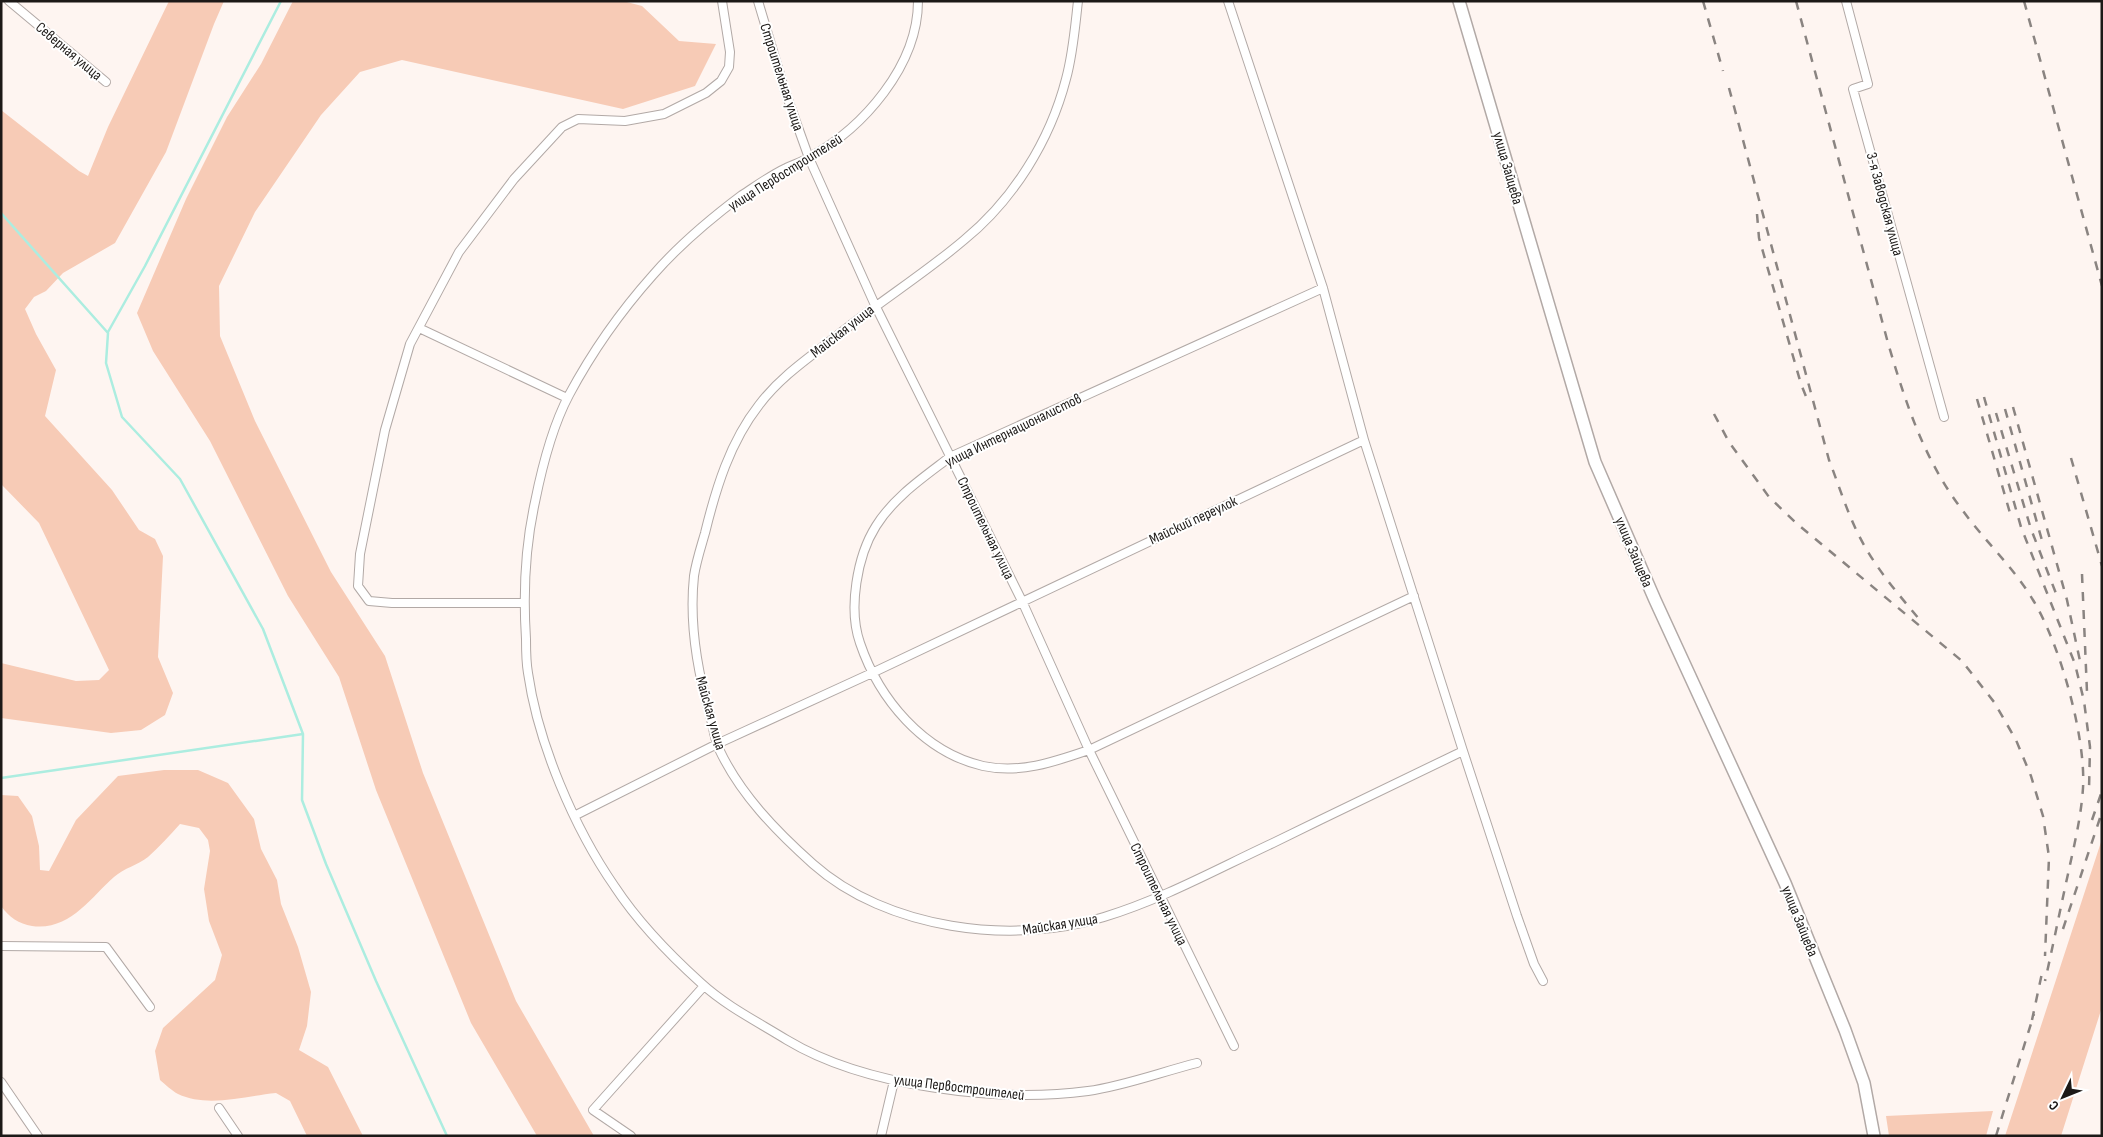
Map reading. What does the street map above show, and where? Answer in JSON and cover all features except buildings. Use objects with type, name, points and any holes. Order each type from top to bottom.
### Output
[{"type":"street","name":"Северная улица","points":[[9,1],[106,82]]},
{"type":"street","points":[[524,603],[376,602],[369,601],[358,586],[360,554],[385,430],[410,344],[459,252],[514,179],[562,127],[578,119],[625,121],[664,114],[706,93],[721,81],[729,67],[730,52],[722,1]]},
{"type":"street","name":"Строительная улица","points":[[758,1],[785,91],[809,158],[874,305],[1022,601],[1089,750],[1234,1046]]},
{"type":"street","name":"улица Первостроителей","points":[[918,1],[918,12],[911,44],[892,79],[871,106],[845,134],[809,158],[783,169],[741,196],[682,244],[652,276],[609,329],[567,398],[540,477],[527,535],[524,603],[528,673],[543,737],[574,816],[614,887],[650,931],[704,986],[803,1050],[894,1081],[976,1092],[1039,1096],[1093,1090],[1197,1063]]},
{"type":"street","name":"Майская улица","points":[[1078,1],[1067,79],[1052,122],[1025,173],[1000,206],[966,239],[874,305],[788,372],[757,407],[728,456],[713,500],[694,574],[694,632],[701,685],[717,744],[730,770],[757,809],[791,844],[821,871],[867,900],[916,918],[951,926],[1009,931],[1046,929],[1100,919],[1161,897],[1463,751]]},
{"type":"street","points":[[1228,1],[1323,288],[1364,440],[1463,751],[1534,964],[1543,980]]},
{"type":"street","name":"улица Зайцева","points":[[1459,1],[1595,462],[1655,600],[1785,883],[1845,1030],[1864,1083],[1874,1136]]},
{"type":"street","name":"3-я Заводская улица","points":[[1846,1],[1868,84],[1853,89],[1944,417]]},
{"type":"street","name":"улица Интернационалистов","points":[[1323,288],[950,457],[914,484],[890,507],[876,527],[862,556],[854,608],[859,641],[872,673],[886,696],[912,729],[947,753],[983,766],[1016,769],[1044,765],[1089,750],[1414,596]]},
{"type":"street","points":[[419,328],[567,398]]},
{"type":"street","name":"Майский переулок","points":[[574,816],[717,744],[872,673],[1364,440]]},
{"type":"street","points":[[1,946],[106,948],[150,1007]]},
{"type":"street","points":[[631,1136],[594,1110],[704,986]]},
{"type":"street","points":[[881,1136],[894,1081]]},
{"type":"street","points":[[1,1082],[38,1136]]},
{"type":"street","points":[[219,1108],[238,1136]]},
{"type":"shaded area","points":[[169,1],[224,1],[166,152],[115,243],[63,273],[46,291],[34,297],[25,309],[36,334],[56,370],[45,416],[112,490],[139,530],[155,539],[163,556],[158,657],[173,693],[165,715],[141,730],[111,733],[1,718],[1,663],[76,681],[99,680],[109,670],[39,523],[1,484],[1,110],[88,176],[108,127]]},
{"type":"shaded area","points":[[293,1],[623,1],[642,6],[679,41],[716,44],[695,86],[623,109],[402,60],[360,72],[321,115],[255,212],[219,286],[220,336],[255,421],[331,572],[385,656],[423,773],[516,1001],[594,1136],[537,1136],[471,1023],[376,790],[339,677],[288,596],[210,441],[153,351],[137,313],[186,199],[227,117],[261,64]]},
{"type":"shaded area","points":[[164,770],[198,770],[228,783],[254,819],[261,849],[277,880],[281,904],[298,947],[311,992],[307,1026],[299,1050],[328,1067],[363,1136],[307,1136],[290,1101],[276,1093],[227,1100],[201,1100],[178,1094],[160,1080],[155,1051],[163,1028],[215,980],[222,955],[209,921],[204,889],[210,851],[208,840],[199,828],[180,824],[148,857],[118,874],[88,903],[68,918],[57,923],[45,926],[23,924],[7,913],[1,906],[1,795],[18,796],[32,816],[39,846],[40,870],[49,871],[76,820],[118,776]]},
{"type":"shaded area","points":[[2102,839],[2102,1007],[2061,1136],[2005,1136]]},
{"type":"shaded area","points":[[1993,1111],[1986,1136],[1889,1136],[1886,1116]]},
{"type":"waterway","points":[[108,332],[145,266],[281,1]]},
{"type":"waterway","points":[[1,213],[108,333],[106,363],[122,417],[180,479],[263,629],[303,734],[302,800],[326,864],[376,981],[447,1136]]},
{"type":"waterway","points":[[1,778],[303,734]]},
{"type":"railway","points":[[1703,1],[1723,71]]},
{"type":"railway","points":[[1796,1],[1888,343],[1909,410],[1927,452],[1949,492],[2033,600],[2053,641],[2076,718],[2083,767],[2081,810],[2045,981]]},
{"type":"railway","points":[[2024,1],[2102,286]]},
{"type":"railway","points":[[1729,88],[1829,460],[1849,514],[1864,545],[1897,593],[1919,619]]},
{"type":"railway","points":[[1757,214],[1759,238],[1807,399]]},
{"type":"railway","points":[[1984,397],[2021,527],[2075,664],[2084,701],[2090,747],[2089,790]]},
{"type":"railway","points":[[1977,399],[2010,513]]},
{"type":"railway","points":[[2013,407],[2067,600],[2080,661]]},
{"type":"railway","points":[[2005,409],[2043,544]]},
{"type":"railway","points":[[1996,413],[2031,529],[2057,596]]},
{"type":"railway","points":[[1714,414],[1729,442],[1769,497],[1796,523],[1962,661],[1994,702],[2016,740],[2031,776],[2043,816],[2049,857],[2045,956]]},
{"type":"railway","points":[[2071,458],[2102,566]]},
{"type":"railway","points":[[2082,574],[2087,692]]},
{"type":"railway","points":[[2092,820],[2102,791]]},
{"type":"railway","points":[[2063,929],[2102,812]]},
{"type":"railway","points":[[2032,1020],[2042,973]]},
{"type":"railway","points":[[1996,1136],[2034,1014]]}]
